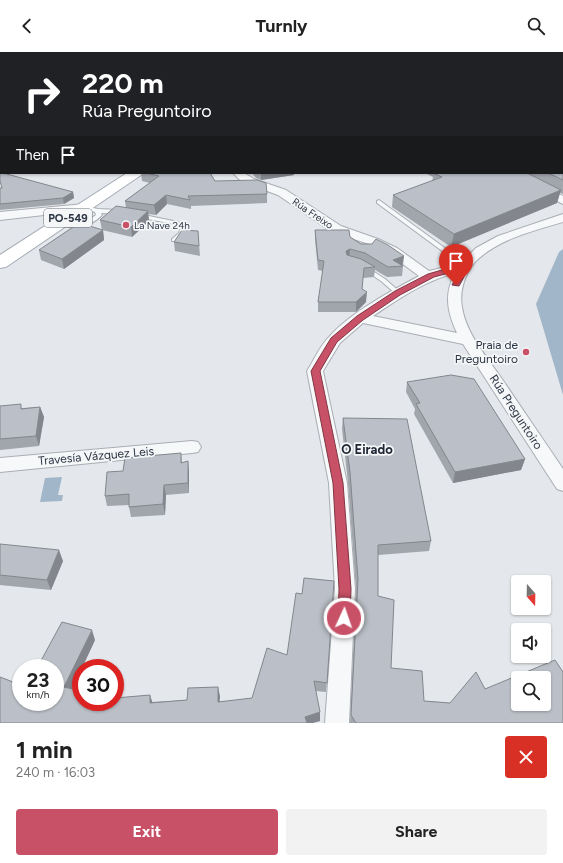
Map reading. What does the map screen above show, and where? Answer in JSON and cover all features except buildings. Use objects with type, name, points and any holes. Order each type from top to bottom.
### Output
[{"type":"main road","name":"PO-549","points":[[0,262],[61,223],[91,209],[136,174]]},
{"type":"street","name":"Rúa Freixo","points":[[239,174],[242,178],[252,183],[273,188],[289,197],[332,227],[380,244],[392,250],[428,277]]},
{"type":"street","points":[[511,174],[563,201]]},
{"type":"street","points":[[0,216],[91,209]]},
{"type":"street","name":"Rúa Preguntoiro","points":[[563,218],[503,239],[480,251],[470,259],[466,266],[456,285],[453,302],[457,320],[468,340],[563,484]]},
{"type":"street","points":[[337,723],[345,589],[338,483],[315,371],[334,340],[360,318],[398,293],[428,277],[466,266]]},
{"type":"street","points":[[360,318],[468,340]]},
{"type":"street","name":"Travesía Vázquez Leis","points":[[0,465],[192,447]]},
{"type":"lane","points":[[379,202],[466,266]]},
{"type":"lane","points":[[91,209],[131,214],[176,223],[183,228],[182,234],[174,240]]},
{"type":"lane","points":[[357,262],[398,293]]},
{"type":"water","points":[[563,249],[563,395],[536,304],[559,252]]},
{"type":"water","points":[[62,477],[58,495],[63,495],[62,501],[40,502],[45,478]]},
{"type":"place","name":"La Nave 24h","points":[[126,225]]},
{"type":"place","name":"Praia de Preguntoiro","points":[[526,352]]},
{"type":"district","name":"O Eirado","points":[[367,449]]},
{"type":"route","points":[[344,618],[345,589],[338,483],[315,371],[334,340],[360,318],[398,293],[431,275],[466,266],[456,285]]}]
